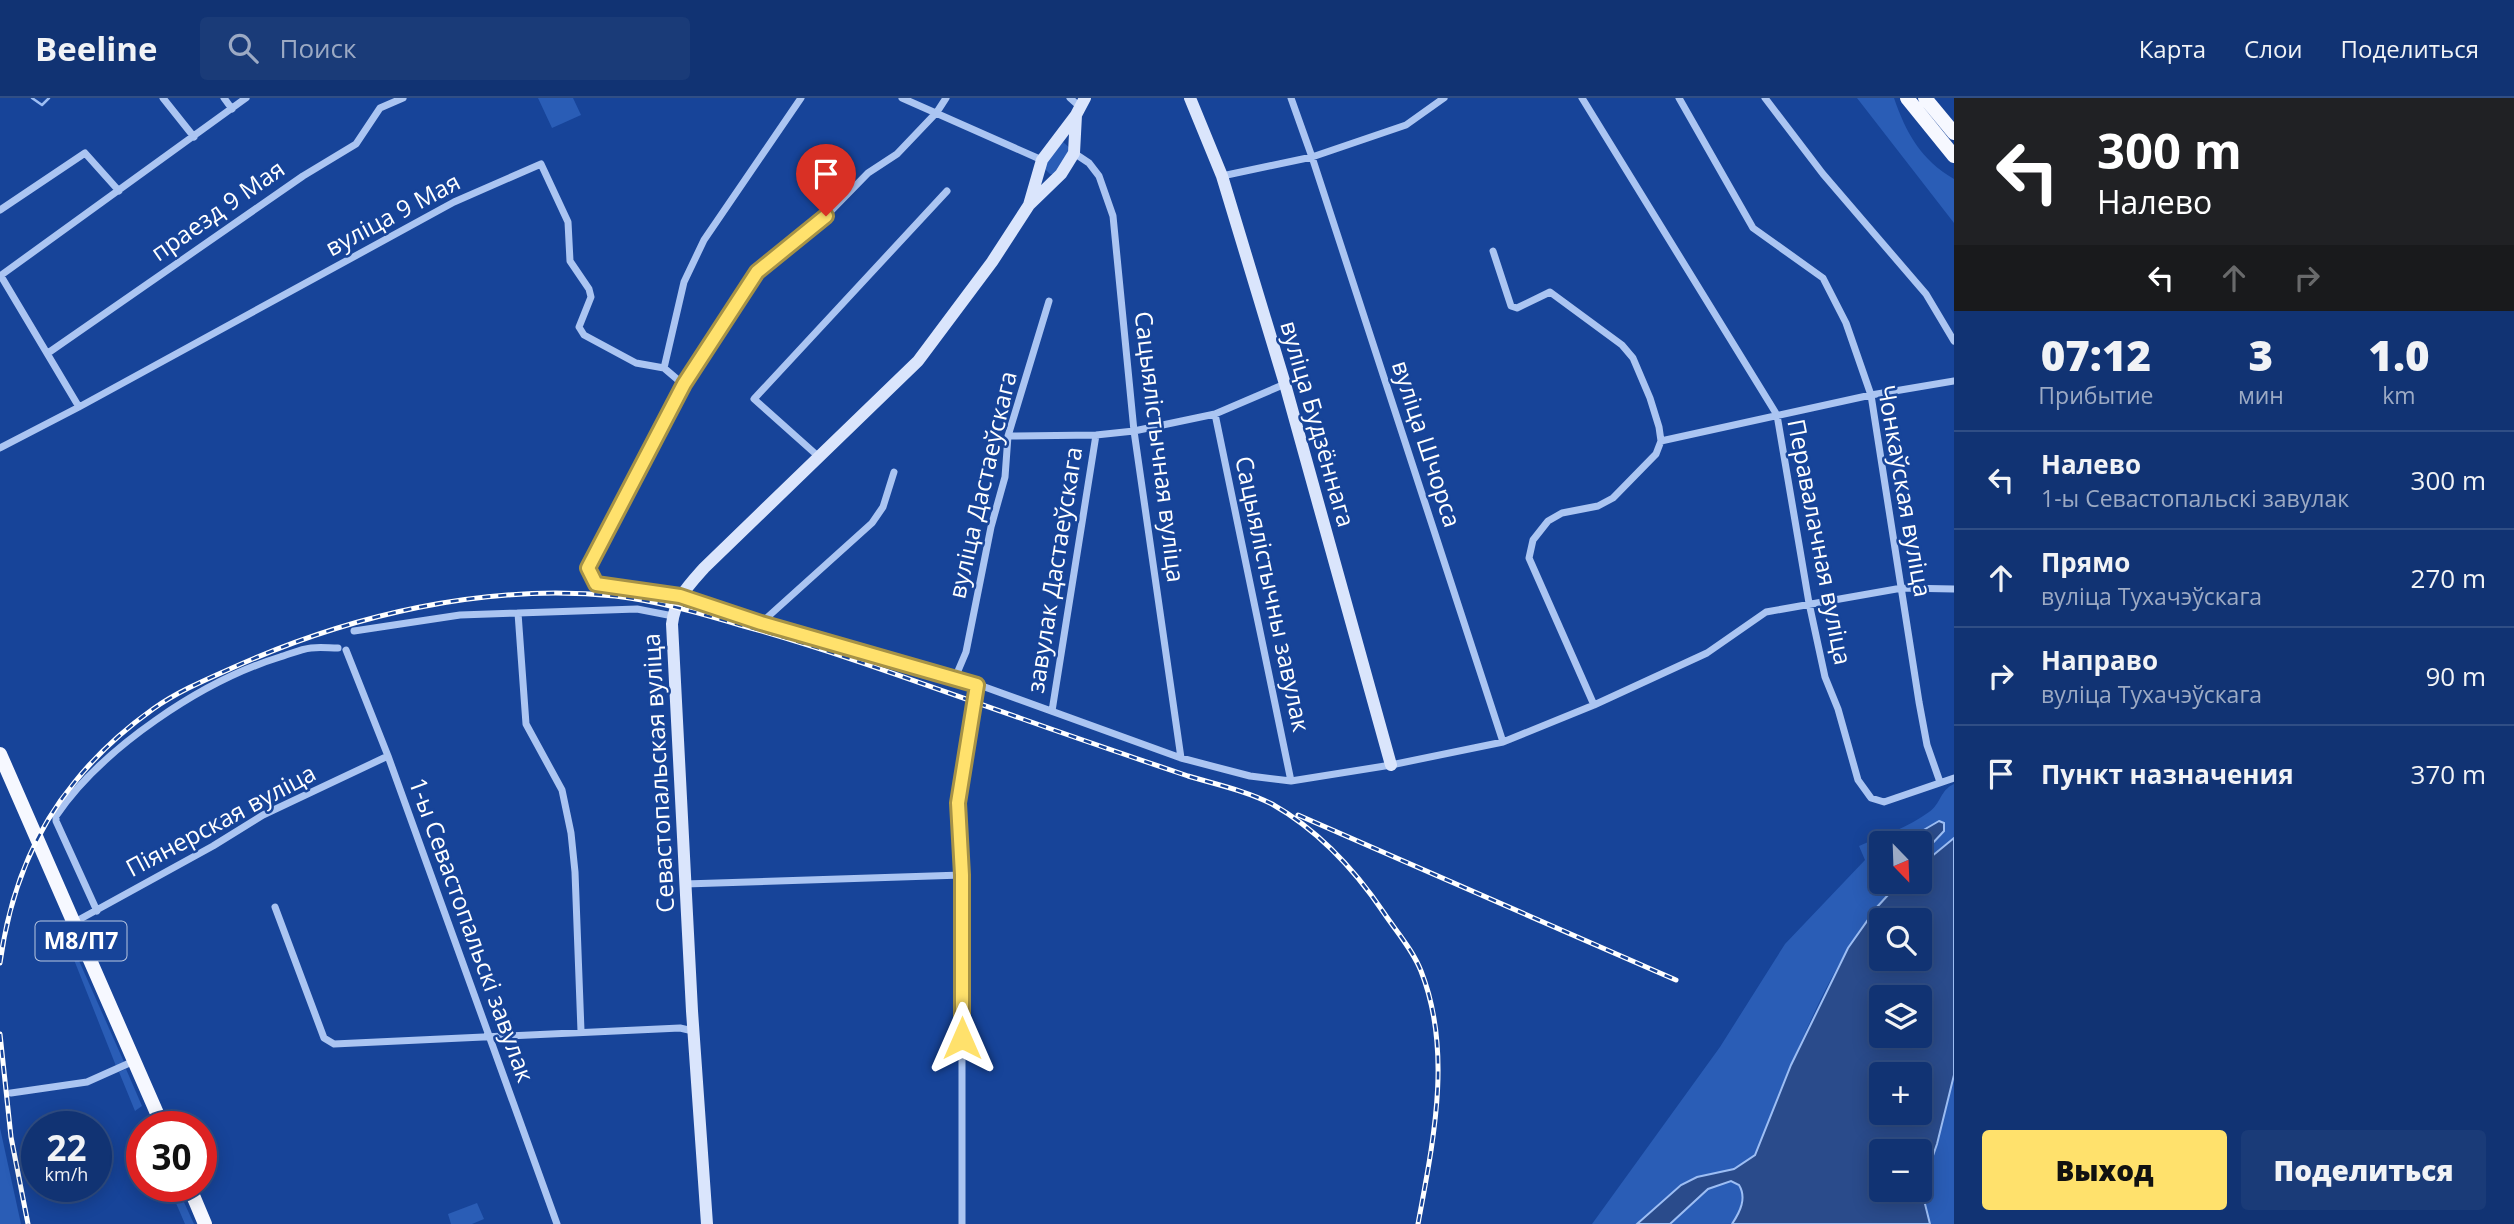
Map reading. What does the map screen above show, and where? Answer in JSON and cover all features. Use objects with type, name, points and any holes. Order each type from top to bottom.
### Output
[{"type":"main road","points":[[1907,98],[1954,156]]},
{"type":"main road","points":[[1925,98],[1954,133]]},
{"type":"main road","name":"М8/П7","points":[[0,754],[156,1111]]},
{"type":"main road","points":[[196,1202],[205,1224]]},
{"type":"street","points":[[163,98],[194,137]]},
{"type":"street","points":[[224,98],[232,109]]},
{"type":"street","points":[[79,407],[1,276],[246,98]]},
{"type":"street","name":"праезд 9 Мая","points":[[48,353],[303,176],[356,144],[380,108],[403,98]]},
{"type":"street","points":[[664,368],[684,282],[704,240],[801,98]]},
{"type":"street","points":[[902,98],[937,112],[1041,163],[1047,175],[1061,174]]},
{"type":"street","points":[[946,98],[937,112],[897,154],[868,173],[826,216],[757,272],[684,384],[588,568],[596,584],[680,596],[761,623],[955,678],[1181,758],[1250,776],[1291,781],[1391,765],[1503,742],[1594,705],[1707,653],[1766,612],[1902,588],[1954,589]]},
{"type":"street","name":"вуліца Будзённага","points":[[1190,98],[1222,176],[1285,384],[1391,765]]},
{"type":"street","name":"вуліца Шчорса","points":[[1291,98],[1503,742]]},
{"type":"street","points":[[1222,176],[1312,158],[1406,125],[1444,98]]},
{"type":"street","name":"Перавалачная вуліца","points":[[1582,98],[1777,415],[1809,604],[1825,677],[1838,709],[1858,780],[1871,798],[1884,802],[1954,778]]},
{"type":"street","name":"Чонкаўская вуліца","points":[[1679,98],[1753,228],[1823,278],[1846,323],[1871,395],[1927,746],[1940,782]]},
{"type":"street","points":[[1765,98],[1823,174],[1926,294],[1954,341]]},
{"type":"street","name":"Севастопальская вуліца","points":[[1029,205],[1041,163],[1078,105]]},
{"type":"street","name":"Севастопальская вуліца","points":[[707,1224],[693,1031],[673,616],[680,596],[704,568],[918,360],[956,312],[1029,205],[1061,174],[1074,153],[1078,105]]},
{"type":"street","points":[[1054,142],[1067,139],[1073,146],[1074,153]]},
{"type":"street","points":[[0,209],[85,153],[119,191]]},
{"type":"street","name":"Сацыялістычная вуліца","points":[[1074,153],[1089,163],[1099,176],[1113,216],[1134,431],[1181,758]]},
{"type":"street","name":"вуліца 9 Мая","points":[[0,447],[79,407],[454,202],[541,164],[568,222],[570,261],[589,289],[591,297],[579,327],[584,335],[636,363],[664,368],[684,384]]},
{"type":"street","points":[[819,457],[754,399],[947,191]]},
{"type":"street","points":[[1493,251],[1511,306],[1517,308],[1550,292],[1622,345],[1633,358],[1656,417],[1661,441],[1656,454],[1613,498],[1598,506],[1562,513],[1548,522],[1533,540],[1529,558],[1594,705]]},
{"type":"street","name":"вуліца Дастаеўскага","points":[[955,678],[965,652],[990,527],[1005,477],[1009,436],[1049,301]]},
{"type":"street","points":[[1661,441],[1871,395],[1954,382]]},
{"type":"street","points":[[1009,436],[1096,435],[1134,431],[1215,414],[1285,384]]},
{"type":"street","name":"Сацыялістычны завулак","points":[[1215,414],[1291,781]]},
{"type":"street","name":"завулак Дастаеўскага","points":[[1052,711],[1096,435]]},
{"type":"street","points":[[761,623],[872,523],[883,507],[894,472]]},
{"type":"street","points":[[354,631],[460,615],[638,609],[673,616]]},
{"type":"street","points":[[517,613],[526,724],[562,790],[571,833],[581,1031]]},
{"type":"street","name":"1-ы Севастопальскі завулак","points":[[97,911],[56,821],[63,804],[143,730],[200,691],[261,663],[309,648],[342,649],[388,757],[557,1224]]},
{"type":"street","points":[[962,1224],[962,875],[958,803],[979,686]]},
{"type":"street","name":"Піянерская вуліца","points":[[74,923],[263,815],[388,757]]},
{"type":"street","points":[[685,884],[962,875]]},
{"type":"street","points":[[275,907],[324,1038],[334,1044],[581,1031],[680,1028],[693,1031]]},
{"type":"street","points":[[11,1093],[87,1082],[134,1061]]},
{"type":"shaded area","points":[[538,98],[573,98],[581,115],[552,128]]},
{"type":"shaded area","points":[[1857,98],[1894,98],[1916,144],[1932,163],[1954,179],[1954,223]]},
{"type":"shaded area","points":[[1063,142],[1071,149],[1055,174],[1050,174],[1045,169],[1045,163]]},
{"type":"shaded area","points":[[1954,784],[1954,838],[1932,856],[1932,831],[1895,831],[1933,809]]},
{"type":"shaded area","points":[[1939,821],[1944,823],[1944,831],[1932,844],[1932,831],[1922,831]]},
{"type":"shaded area","points":[[1954,838],[1954,1075],[1937,1144],[1932,1159],[1932,1139],[1869,1139],[1869,1202],[1924,1202],[1930,1224],[1732,1224],[1740,1210],[1742,1195],[1739,1185],[1731,1181],[1708,1189],[1670,1224],[1637,1224],[1681,1185],[1697,1177],[1734,1169],[1755,1155],[1791,1065],[1848,948],[1869,918],[1869,971],[1932,971],[1932,908],[1877,907],[1889,894],[1932,894],[1932,856]]},
{"type":"shaded area","points":[[1869,842],[1869,894],[1889,894],[1877,908],[1869,908],[1869,919],[1831,980],[1780,1090],[1755,1155],[1742,1165],[1687,1182],[1637,1224],[1592,1224],[1720,1047],[1785,944],[1865,860],[1859,846]]},
{"type":"shaded area","points":[[68,936],[124,1062],[116,1066],[65,937]]},
{"type":"shaded area","points":[[126,1069],[142,1106],[135,1111],[119,1072]]},
{"type":"shaded area","points":[[1954,1075],[1954,1224],[1930,1224],[1924,1202],[1932,1202],[1932,1159]]},
{"type":"shaded area","points":[[0,1128],[21,1224],[0,1224]]},
{"type":"shaded area","points":[[1725,1181],[1736,1182],[1743,1192],[1739,1212],[1732,1224],[1670,1224],[1708,1189]]},
{"type":"shaded area","points":[[175,1202],[184,1202],[194,1224],[185,1224]]},
{"type":"shaded area","points":[[477,1203],[484,1219],[472,1224],[451,1224],[448,1214]]},
{"type":"waterway","points":[[32,98],[42,105],[49,98]]},
{"type":"railway","points":[[0,963],[16,890],[46,823],[83,773],[111,743],[172,697],[277,649],[371,618],[419,607],[517,594],[566,593],[647,601],[811,646],[1188,776],[1242,792],[1272,804],[1305,826],[1348,866],[1373,897],[1414,956],[1431,1002],[1436,1033],[1437,1097],[1418,1224]]},
{"type":"railway","points":[[1298,815],[1676,980]]},
{"type":"railway","points":[[0,1034],[11,1137],[28,1224]]},
{"type":"route","points":[[826,216],[757,272],[684,384],[588,568],[596,584],[680,596],[761,623],[977,685],[958,803],[962,875],[962,1038]]}]
